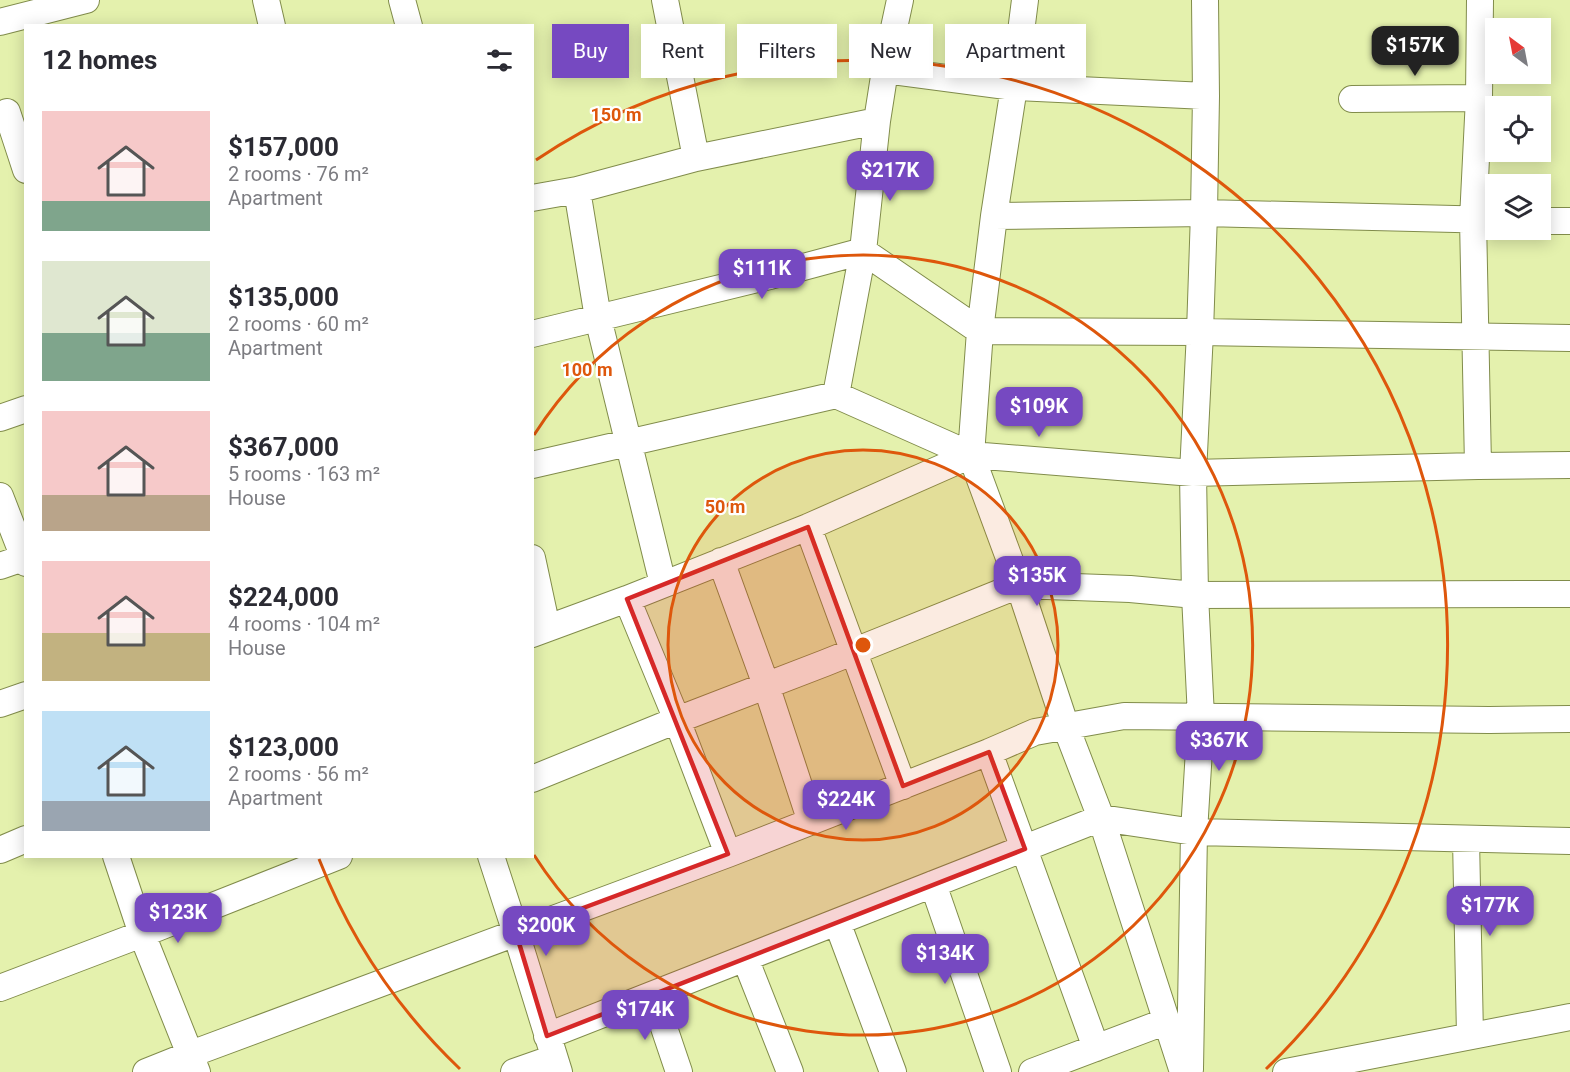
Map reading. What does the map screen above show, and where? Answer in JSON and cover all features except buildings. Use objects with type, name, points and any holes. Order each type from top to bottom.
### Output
[{"type":"street","points":[[0,22],[86,0]]},
{"type":"street","points":[[266,0],[272,24]]},
{"type":"street","points":[[402,0],[408,24]]},
{"type":"street","points":[[665,0],[696,158]]},
{"type":"street","points":[[895,24],[900,0]]},
{"type":"street","points":[[1025,0],[980,331],[971,454],[1019,585],[1066,726],[1101,818],[1183,1072]]},
{"type":"street","points":[[1190,1072],[1194,832],[1201,717],[1195,595],[1193,473],[1204,213],[1205,0]]},
{"type":"street","points":[[1478,465],[1474,337],[1484,220],[1479,98],[1480,0]]},
{"type":"street","points":[[933,76],[1014,87],[1206,96]]},
{"type":"street","points":[[836,395],[863,251],[884,78]]},
{"type":"street","points":[[1352,99],[1479,98]]},
{"type":"street","points":[[11,112],[24,162]]},
{"type":"street","points":[[534,198],[576,190],[696,158],[877,121]]},
{"type":"street","points":[[576,190],[598,318],[663,584]]},
{"type":"street","points":[[994,216],[1204,213],[1484,220]]},
{"type":"street","points":[[1551,221],[1570,221]]},
{"type":"street","points":[[534,334],[863,251],[980,331],[1570,338]]},
{"type":"street","points":[[534,465],[836,395],[971,454],[1193,473],[1478,465],[1570,465]]},
{"type":"street","points":[[0,418],[24,410]]},
{"type":"street","points":[[534,576],[540,631],[627,600],[808,527],[971,454]]},
{"type":"street","points":[[0,496],[24,556]]},
{"type":"street","points":[[808,527],[903,786]]},
{"type":"street","points":[[0,567],[24,559]]},
{"type":"street","points":[[721,561],[812,822]]},
{"type":"street","points":[[534,778],[1019,585],[1130,589],[1195,595],[1570,594]]},
{"type":"street","points":[[627,600],[728,854]]},
{"type":"street","points":[[0,704],[24,696]]},
{"type":"street","points":[[146,1072],[194,1063],[516,933],[812,822],[1035,732],[1124,716],[1570,719]]},
{"type":"street","points":[[989,752],[1096,1048]]},
{"type":"street","points":[[514,1072],[553,1055],[652,995],[1101,818],[1194,832],[1570,842]]},
{"type":"street","points":[[1466,839],[1470,1036]]},
{"type":"street","points":[[0,850],[24,840]]},
{"type":"street","points":[[117,858],[142,934],[194,1063]]},
{"type":"street","points":[[0,988],[334,858]]},
{"type":"street","points":[[492,858],[553,1055]]},
{"type":"street","points":[[933,884],[998,1072]]},
{"type":"street","points":[[837,922],[893,1072]]},
{"type":"street","points":[[745,958],[790,1072]]},
{"type":"street","points":[[652,995],[679,1072]]},
{"type":"street","points":[[1286,1072],[1570,1017]]},
{"type":"street","points":[[1043,1070],[1167,1021]]},
{"type":"highlighted area","points":[[808,527],[903,786],[989,752],[1025,849],[547,1036],[516,933],[728,854],[627,599]]}]
